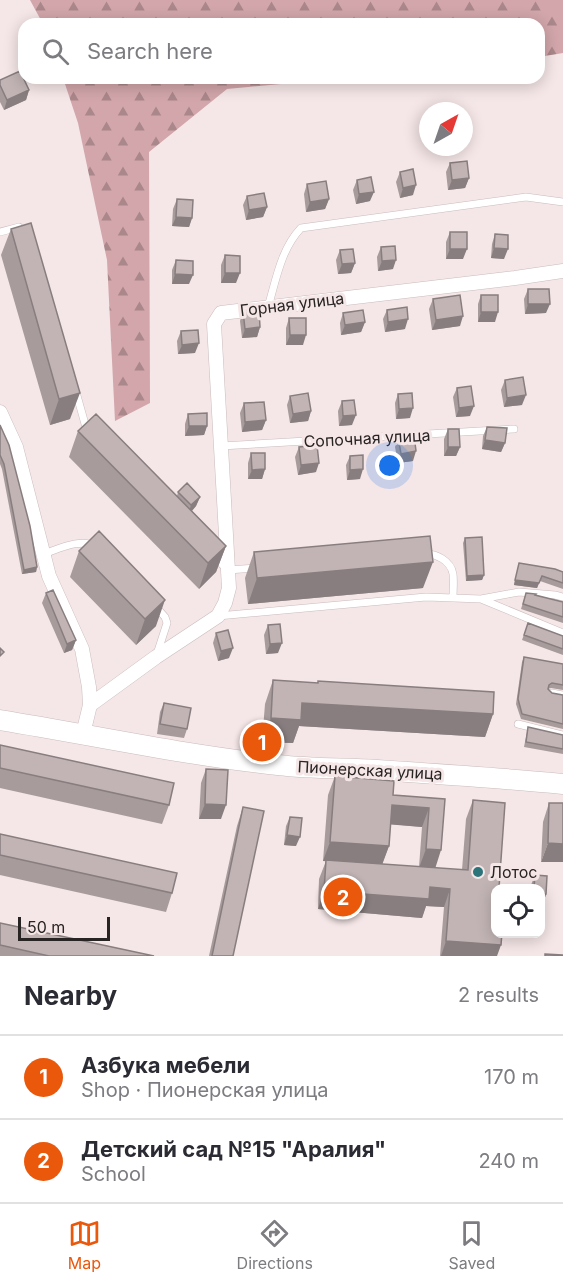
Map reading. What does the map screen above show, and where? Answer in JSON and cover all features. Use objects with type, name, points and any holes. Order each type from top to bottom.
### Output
[{"type":"main road","name":"Пионерская улица","points":[[0,720],[190,754],[280,766],[411,772],[563,784]]},
{"type":"street","name":"Горная улица","points":[[218,616],[229,588],[214,324],[220,312],[563,271]]},
{"type":"street","points":[[0,412],[16,447],[49,576],[82,649],[90,705],[83,734]]},
{"type":"street","points":[[90,705],[218,616]]},
{"type":"lane","points":[[268,307],[287,248],[301,228],[526,197],[563,202]]},
{"type":"lane","points":[[0,232],[20,226],[25,230]]},
{"type":"lane","points":[[73,380],[85,424],[98,443]]},
{"type":"lane","name":"Сопочная улица","points":[[221,447],[514,429]]},
{"type":"lane","points":[[43,554],[87,543],[94,545],[101,552]]},
{"type":"lane","points":[[212,554],[228,570],[262,568]]},
{"type":"lane","points":[[421,554],[438,556],[453,571],[453,598]]},
{"type":"lane","points":[[218,616],[426,597],[481,599],[519,592],[563,597]]},
{"type":"lane","points":[[481,599],[563,633]]},
{"type":"lane","points":[[149,600],[165,617],[167,623],[156,657]]},
{"type":"lane","points":[[552,693],[563,695]]},
{"type":"lane","points":[[518,724],[563,735]]},
{"type":"green space","points":[[30,0],[563,0],[563,53],[545,56],[545,18],[40,18]]},
{"type":"green space","points":[[65,84],[281,84],[227,89],[149,152],[150,403],[115,421],[107,260],[78,123]]},
{"type":"building","points":[[18,72],[18,84],[26,84],[29,90],[7,100],[0,80]]},
{"type":"building","points":[[467,161],[469,178],[452,180],[450,163]]},
{"type":"building","points":[[413,169],[416,185],[403,188],[400,172]]},
{"type":"building","points":[[371,177],[374,192],[359,194],[357,180]]},
{"type":"building","points":[[326,181],[329,199],[310,202],[307,184]]},
{"type":"building","points":[[264,193],[267,207],[249,210],[247,196]]},
{"type":"building","points":[[177,199],[193,200],[192,218],[176,217]]},
{"type":"building","points":[[31,223],[80,393],[59,399],[11,229]]},
{"type":"building","points":[[450,232],[467,232],[467,249],[450,249]]},
{"type":"building","points":[[495,234],[508,235],[508,249],[494,248]]},
{"type":"building","points":[[395,246],[396,260],[382,261],[381,247]]},
{"type":"building","points":[[353,249],[355,263],[342,264],[340,250]]},
{"type":"building","points":[[225,255],[240,256],[240,273],[225,273]]},
{"type":"building","points":[[176,260],[193,261],[193,275],[175,274]]},
{"type":"building","points":[[528,289],[549,289],[550,304],[528,304]]},
{"type":"building","points":[[460,295],[463,316],[436,320],[433,299]]},
{"type":"building","points":[[481,295],[498,295],[498,312],[481,312]]},
{"type":"building","points":[[407,307],[408,319],[388,322],[387,310]]},
{"type":"building","points":[[259,309],[260,327],[245,329],[243,311]]},
{"type":"building","points":[[363,310],[365,322],[345,325],[343,313]]},
{"type":"building","points":[[289,318],[306,318],[306,335],[290,335]]},
{"type":"building","points":[[198,330],[199,343],[182,345],[181,331]]},
{"type":"building","points":[[523,377],[526,395],[507,398],[505,380]]},
{"type":"building","points":[[471,386],[474,406],[459,408],[457,388]]},
{"type":"building","points":[[308,393],[311,411],[293,414],[290,396]]},
{"type":"building","points":[[412,393],[413,408],[399,409],[398,394]]},
{"type":"building","points":[[354,400],[356,415],[343,416],[342,401]]},
{"type":"building","points":[[264,402],[266,420],[245,422],[244,403]]},
{"type":"building","points":[[207,413],[207,426],[189,426],[188,414]]},
{"type":"building","points":[[96,414],[226,546],[208,563],[78,431]]},
{"type":"building","points":[[0,425],[9,445],[30,526],[37,567],[24,570],[4,464],[0,455]]},
{"type":"building","points":[[487,427],[507,428],[505,443],[485,440]]},
{"type":"building","points":[[448,429],[459,429],[460,447],[448,447]]},
{"type":"building","points":[[414,435],[416,451],[401,454],[398,437]]},
{"type":"building","points":[[317,445],[319,463],[301,465],[299,447]]},
{"type":"building","points":[[251,453],[265,453],[265,469],[252,470]]},
{"type":"building","points":[[363,455],[363,469],[350,470],[350,456]]},
{"type":"building","points":[[187,483],[200,497],[191,505],[178,492]]},
{"type":"building","points":[[99,531],[165,600],[145,619],[79,551]]},
{"type":"building","points":[[430,536],[433,562],[257,578],[254,552]]},
{"type":"building","points":[[482,537],[484,575],[467,576],[465,538]]},
{"type":"building","points":[[519,563],[563,572],[563,583],[542,576],[539,583],[515,580]]},
{"type":"building","points":[[53,590],[76,640],[67,644],[46,593]]},
{"type":"building","points":[[526,593],[563,602],[563,617],[523,604]]},
{"type":"building","points":[[528,623],[563,636],[563,649],[524,635]]},
{"type":"building","points":[[280,624],[282,643],[270,644],[268,625]]},
{"type":"building","points":[[228,630],[233,648],[221,651],[216,633]]},
{"type":"building","points":[[524,657],[563,664],[563,685],[552,683],[548,689],[552,693],[563,695],[563,724],[522,714],[518,699]]},
{"type":"building","points":[[273,680],[494,692],[493,714],[302,703],[301,720],[271,718]]},
{"type":"building","points":[[164,703],[191,708],[187,729],[160,724]]},
{"type":"building","points":[[528,727],[563,735],[563,749],[526,742]]},
{"type":"building","points":[[0,745],[174,783],[169,805],[0,768]]},
{"type":"building","points":[[206,769],[228,770],[226,805],[205,804]]},
{"type":"building","points":[[335,776],[394,781],[393,795],[445,799],[441,850],[426,849],[429,808],[392,805],[389,846],[330,842]]},
{"type":"building","points":[[473,800],[505,803],[499,884],[491,884],[491,938],[502,938],[501,945],[446,941],[450,889],[430,887],[429,899],[324,891],[326,860],[468,870]]},
{"type":"building","points":[[549,803],[563,803],[563,844],[548,843]]},
{"type":"building","points":[[243,807],[264,811],[233,956],[212,956]]},
{"type":"building","points":[[290,817],[302,818],[300,837],[287,835]]},
{"type":"building","points":[[0,834],[177,873],[172,893],[0,855]]},
{"type":"building","points":[[535,875],[547,876],[546,894],[545,884],[534,884]]},
{"type":"building","points":[[0,923],[154,956],[49,956],[0,945]]},
{"type":"building","points":[[545,954],[563,955],[563,956],[545,956]]},
{"type":"place","name":"Азбука мебели","points":[[262,742]]},
{"type":"place","name":"Лотос","points":[[478,872]]},
{"type":"place","name":"Детский сад №15 \"Аралия\"","points":[[343,897]]}]
